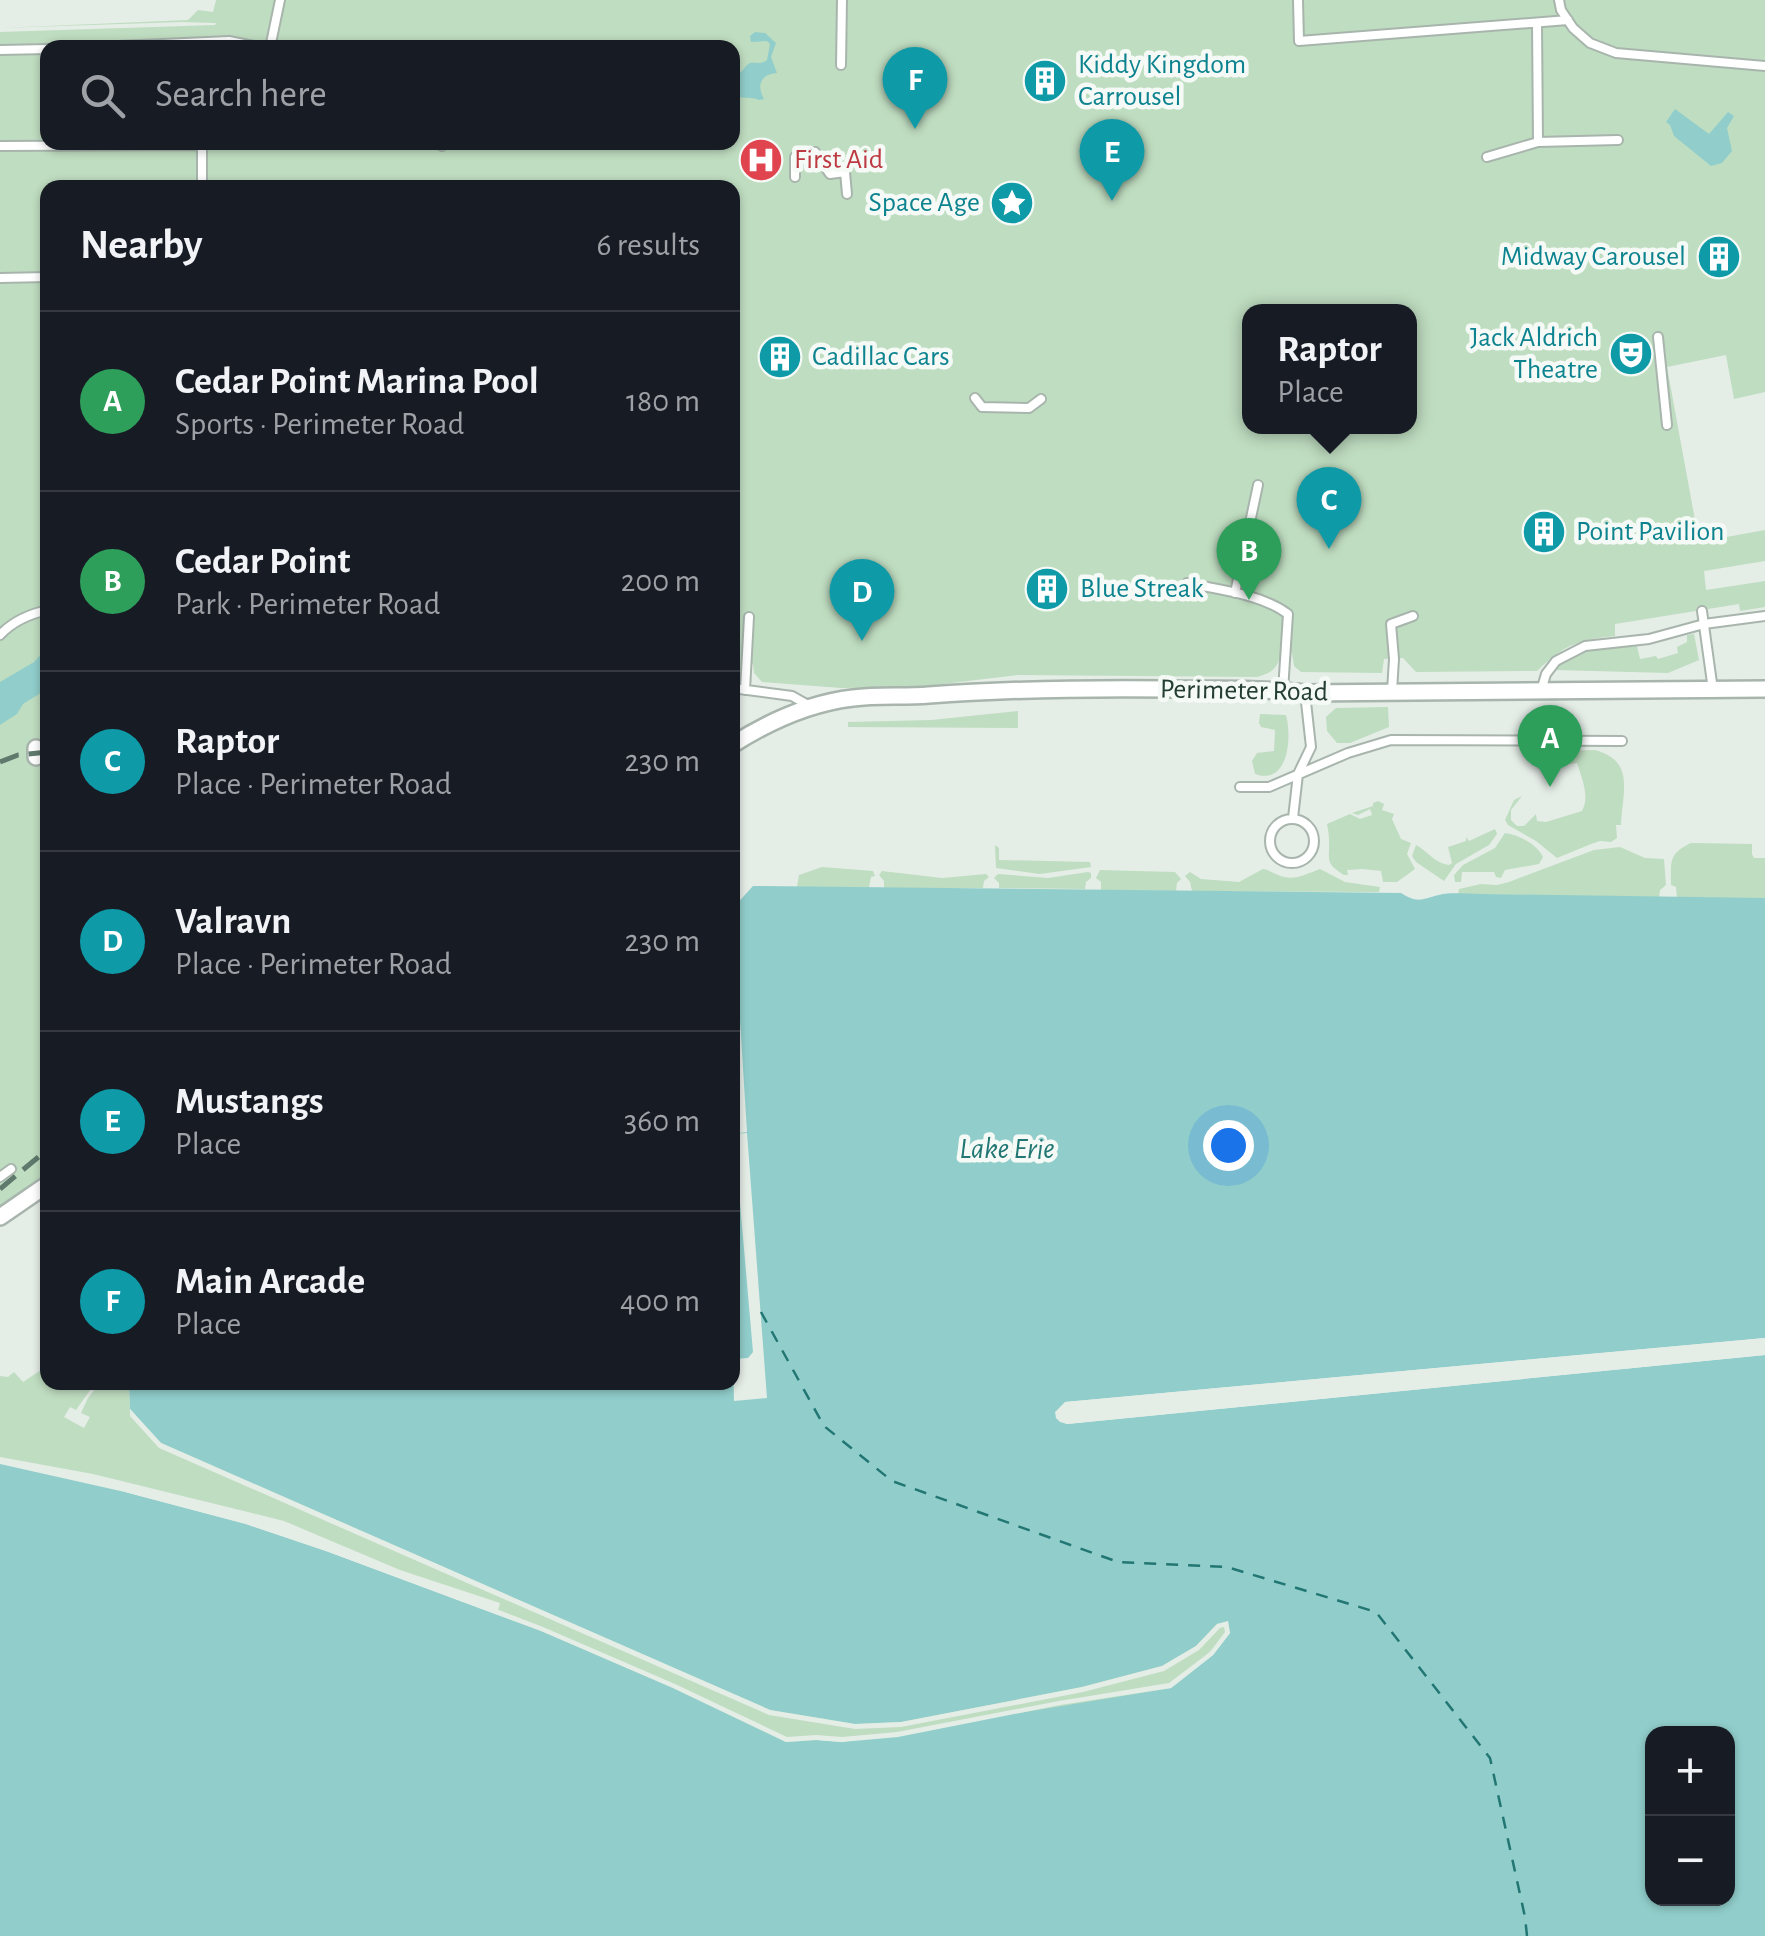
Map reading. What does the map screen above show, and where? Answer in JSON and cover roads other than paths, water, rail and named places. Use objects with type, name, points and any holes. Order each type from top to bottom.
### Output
[{"type":"street","name":"Perimeter Road","points":[[740,741],[777,720],[854,698],[1003,690],[1305,693],[1765,689]]},
{"type":"street","points":[[0,1217],[40,1190]]},
{"type":"lane","points":[[270,40],[280,0]]},
{"type":"lane","points":[[841,65],[842,0]]},
{"type":"lane","points":[[1298,0],[1300,41],[1568,20]]},
{"type":"lane","points":[[1560,0],[1561,10],[1573,28],[1590,42],[1616,53],[1765,66]]},
{"type":"lane","points":[[1537,23],[1538,142]]},
{"type":"lane","points":[[0,50],[40,48]]},
{"type":"lane","points":[[1487,157],[1538,142],[1618,140]]},
{"type":"lane","points":[[0,146],[40,146]]},
{"type":"lane","points":[[202,150],[202,180]]},
{"type":"lane","points":[[815,152],[830,174],[845,172],[847,194]]},
{"type":"lane","points":[[795,158],[795,177]]},
{"type":"lane","points":[[0,278],[40,277]]},
{"type":"lane","points":[[1658,337],[1667,425]]},
{"type":"lane","points":[[975,398],[982,407],[1029,408],[1041,399]]},
{"type":"lane","points":[[1235,593],[1258,485]]},
{"type":"lane","points":[[1188,583],[1235,593],[1279,607],[1288,614],[1283,691]]},
{"type":"lane","points":[[1702,611],[1713,690]]},
{"type":"lane","points":[[0,634],[8,626],[40,612]]},
{"type":"lane","points":[[1392,692],[1391,624],[1413,616]]},
{"type":"lane","points":[[1540,691],[1556,661],[1585,646],[1649,639],[1704,624],[1765,616]]},
{"type":"lane","points":[[744,690],[749,617]]},
{"type":"lane","points":[[740,689],[792,696],[812,707]]},
{"type":"lane","points":[[1293,818],[1298,774],[1311,747],[1305,693]]},
{"type":"lane","points":[[1240,787],[1269,787],[1348,753],[1390,740],[1622,740]]},
{"type":"lane","points":[[1293,818],[1308,825],[1315,839],[1310,855],[1288,863],[1274,854],[1270,838],[1278,824],[1293,818]]},
{"type":"lane","points":[[0,1177],[11,1169]]},
{"type":"water","points":[[765,33],[776,43],[771,57],[777,73],[761,81],[764,99],[759,100],[740,97],[740,73],[750,63],[767,60],[770,44],[751,42],[750,36]]},
{"type":"water","points":[[1675,109],[1709,134],[1728,112],[1734,116],[1727,128],[1732,151],[1722,163],[1711,166],[1674,136],[1666,122]]},
{"type":"water","points":[[40,656],[40,693],[0,725],[0,682]]},
{"type":"water","name":"Lake Erie","points":[[753,886],[1401,893],[1420,900],[1454,893],[1765,898],[1765,1338],[1065,1402],[1056,1418],[1067,1424],[1765,1355],[1765,1936],[0,1936],[0,1464],[246,1524],[326,1551],[541,1631],[786,1742],[842,1742],[1171,1688],[1213,1655],[1230,1633],[1228,1622],[1217,1624],[1196,1646],[1162,1666],[1082,1687],[901,1722],[855,1724],[770,1710],[161,1443],[130,1409],[129,1390],[740,1390],[740,1133],[747,1132],[740,1020],[740,900]]},
{"type":"railway","points":[[0,762],[40,753]]},
{"type":"railway","points":[[0,1189],[40,1156]]},
{"type":"place","name":"Kiddy Kingdom Carrousel","points":[[1045,81]]},
{"type":"place","name":"Main Arcade","points":[[915,129]]},
{"type":"place","name":"First Aid","points":[[761,160]]},
{"type":"place","name":"Mustangs","points":[[1112,201]]},
{"type":"place","name":"Space Age","points":[[1012,203]]},
{"type":"place","name":"Midway Carousel","points":[[1719,257]]},
{"type":"place","name":"Jack Aldrich Theatre","points":[[1631,354]]},
{"type":"place","name":"Cadillac Cars","points":[[780,357]]},
{"type":"place","name":"Point Pavilion","points":[[1544,532]]},
{"type":"place","name":"Raptor","points":[[1329,549]]},
{"type":"place","name":"Blue Streak","points":[[1047,589]]},
{"type":"place","name":"Cedar Point","points":[[1249,600]]},
{"type":"place","name":"Valravn","points":[[862,641]]},
{"type":"place","name":"Cedar Point Marina Pool","points":[[1550,787]]}]
